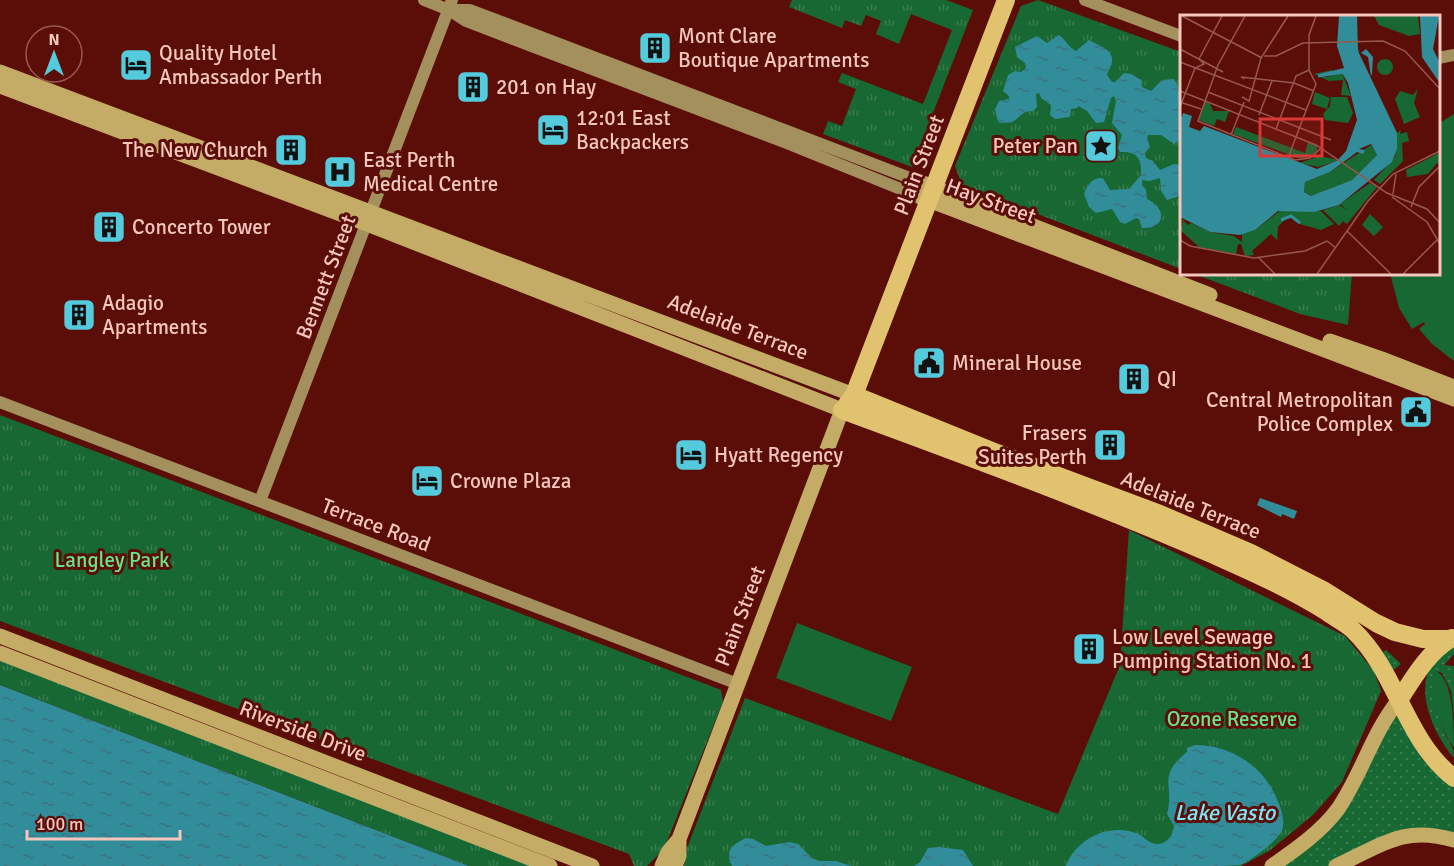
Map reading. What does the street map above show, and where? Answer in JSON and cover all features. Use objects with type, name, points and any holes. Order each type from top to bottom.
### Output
[{"type":"highway","name":"Plain Street","points":[[846,399],[926,192],[995,0]]},
{"type":"highway","name":"Plain Street","points":[[926,192],[1006,0]]},
{"type":"highway","name":"Adelaide Terrace","points":[[846,399],[1160,514],[1251,553],[1325,591],[1376,623],[1395,632],[1423,639],[1453,637]]},
{"type":"highway","name":"Adelaide Terrace","points":[[846,399],[1251,571],[1306,599],[1352,628],[1376,659],[1422,744],[1454,778]]},
{"type":"highway","points":[[1399,700],[1438,647],[1453,637]]},
{"type":"main road","name":"Adelaide Terrace","points":[[0,72],[369,219]]},
{"type":"main road","name":"Adelaide Terrace","points":[[0,86],[369,219],[846,399]]},
{"type":"main road","name":"Hay Street","points":[[926,192],[1454,387]]},
{"type":"main road","name":"Hay Street","points":[[926,192],[1454,399]]},
{"type":"main road","name":"Plain Street","points":[[673,861],[679,839],[846,399]]},
{"type":"main road","name":"Riverside Drive","points":[[0,636],[592,866]]},
{"type":"main road","name":"Riverside Drive","points":[[0,652],[550,866]]},
{"type":"main road","points":[[1272,866],[1317,832],[1337,810],[1351,788],[1384,720],[1399,700]]},
{"type":"main road","points":[[1336,866],[1401,836],[1429,834],[1454,840]]},
{"type":"main road","points":[[656,866],[673,861]]},
{"type":"street","name":"Hay Street","points":[[424,0],[470,10],[926,192]]},
{"type":"street","points":[[1085,0],[1180,36]]},
{"type":"street","name":"Bennett Street","points":[[260,501],[451,5]]},
{"type":"street","points":[[1439,50],[1454,48]]},
{"type":"street","points":[[1439,58],[1454,55]]},
{"type":"street","name":"Terrace Road","points":[[0,402],[738,684]]},
{"type":"green space","points":[[792,0],[946,0],[973,10],[912,167],[823,134],[828,121],[842,126],[856,89],[838,82],[842,73],[923,104],[952,30],[911,14],[899,44],[876,34],[881,21],[866,15],[861,26],[845,20],[842,28],[789,7]]},
{"type":"green space","points":[[1038,0],[1180,52],[1180,269],[962,185],[955,166],[1021,6]]},
{"type":"green space","points":[[1454,114],[1454,361],[1432,344],[1419,329],[1425,324],[1424,322],[1412,329],[1399,308],[1390,274],[1439,274],[1439,123]]},
{"type":"green space","points":[[1195,274],[1352,274],[1348,325],[1300,314]]},
{"type":"green space","name":"Langley Park","points":[[0,415],[721,690],[723,702],[664,849],[647,866],[634,866],[629,854],[0,621]]},
{"type":"green space","name":"Ozone Reserve","points":[[1129,530],[1345,636],[1374,671],[1381,691],[1342,782],[1313,815],[1269,851],[1241,866],[684,866],[687,848],[745,698],[1058,814],[1120,665]]},
{"type":"green space","points":[[797,623],[912,667],[891,721],[776,678]]},
{"type":"green space","points":[[1454,646],[1454,654],[1444,665],[1454,666],[1454,715],[1451,691],[1442,673],[1436,671],[1433,687],[1437,713],[1453,749],[1454,758],[1433,724],[1428,711],[1425,684],[1428,671],[1435,660]]},
{"type":"green space","points":[[1386,650],[1401,664],[1392,671],[1383,652]]},
{"type":"green space","points":[[0,658],[533,866],[469,866],[0,685]]},
{"type":"green space","points":[[1436,671],[1442,676],[1450,694],[1454,748],[1436,711],[1433,681]]},
{"type":"green space","points":[[1396,712],[1423,760],[1454,788],[1454,835],[1416,830],[1329,866],[1282,866],[1317,840]]},
{"type":"water","points":[[1059,35],[1076,51],[1089,40],[1100,46],[1108,51],[1112,58],[1107,75],[1112,82],[1124,73],[1131,74],[1141,80],[1142,87],[1151,91],[1162,80],[1174,79],[1180,89],[1180,140],[1174,144],[1161,135],[1148,135],[1150,147],[1145,153],[1146,158],[1153,161],[1160,170],[1174,164],[1180,165],[1180,193],[1177,197],[1167,200],[1161,191],[1160,178],[1150,181],[1142,180],[1147,199],[1154,203],[1161,213],[1159,222],[1155,225],[1142,228],[1139,219],[1136,218],[1125,224],[1120,222],[1112,209],[1096,213],[1089,207],[1084,194],[1096,179],[1103,178],[1110,190],[1129,189],[1141,175],[1141,164],[1137,157],[1131,153],[1120,152],[1118,148],[1122,135],[1112,123],[1116,101],[1114,96],[1111,98],[1104,122],[1096,123],[1087,111],[1078,106],[1071,109],[1070,117],[1055,119],[1050,115],[1051,105],[1041,98],[1039,93],[1036,94],[1037,107],[1033,111],[1023,113],[1011,122],[998,122],[995,109],[999,101],[1009,99],[1003,91],[1008,75],[1015,71],[1021,72],[1026,68],[1025,63],[1017,57],[1015,47],[1037,36],[1047,43]]},
{"type":"water","points":[[1260,498],[1297,511],[1294,519],[1282,514],[1281,517],[1257,505]]},
{"type":"water","points":[[0,685],[469,866],[0,866]]},
{"type":"water","name":"Lake Vasto","points":[[1195,745],[1209,746],[1235,754],[1257,770],[1266,780],[1279,804],[1283,821],[1280,834],[1270,844],[1240,865],[1066,866],[1077,848],[1085,841],[1104,832],[1125,830],[1139,834],[1156,844],[1168,839],[1174,826],[1167,814],[1169,775],[1172,768],[1187,752],[1187,748]]},
{"type":"water","points":[[746,838],[766,846],[790,842],[798,844],[812,858],[819,861],[836,861],[851,866],[732,866],[729,852],[737,843]]},
{"type":"water","points":[[928,848],[963,850],[973,866],[914,866],[920,862]]},
{"type":"place","name":"Mont Clare Boutique Apartments","points":[[655,48]]},
{"type":"place","name":"Quality Hotel Ambassador Perth","points":[[136,65]]},
{"type":"place","name":"201 on Hay","points":[[473,87]]},
{"type":"place","name":"12:01 East Backpackers","points":[[553,130]]},
{"type":"place","name":"Peter Pan","points":[[1101,146]]},
{"type":"place","name":"The New Church","points":[[291,150]]},
{"type":"place","name":"East Perth Medical Centre","points":[[340,172]]},
{"type":"place","name":"Concerto Tower","points":[[109,227]]},
{"type":"place","name":"Adagio Apartments","points":[[79,315]]},
{"type":"place","name":"Mineral House","points":[[929,363]]},
{"type":"place","name":"QI","points":[[1134,379]]},
{"type":"place","name":"Central Metropolitan Police Complex","points":[[1416,412]]},
{"type":"place","name":"Frasers Suites Perth","points":[[1110,445]]},
{"type":"place","name":"Hyatt Regency","points":[[691,455]]},
{"type":"place","name":"Crowne Plaza","points":[[427,481]]},
{"type":"place","name":"Low Level Sewage Pumping Station No. 1","points":[[1089,649]]}]
